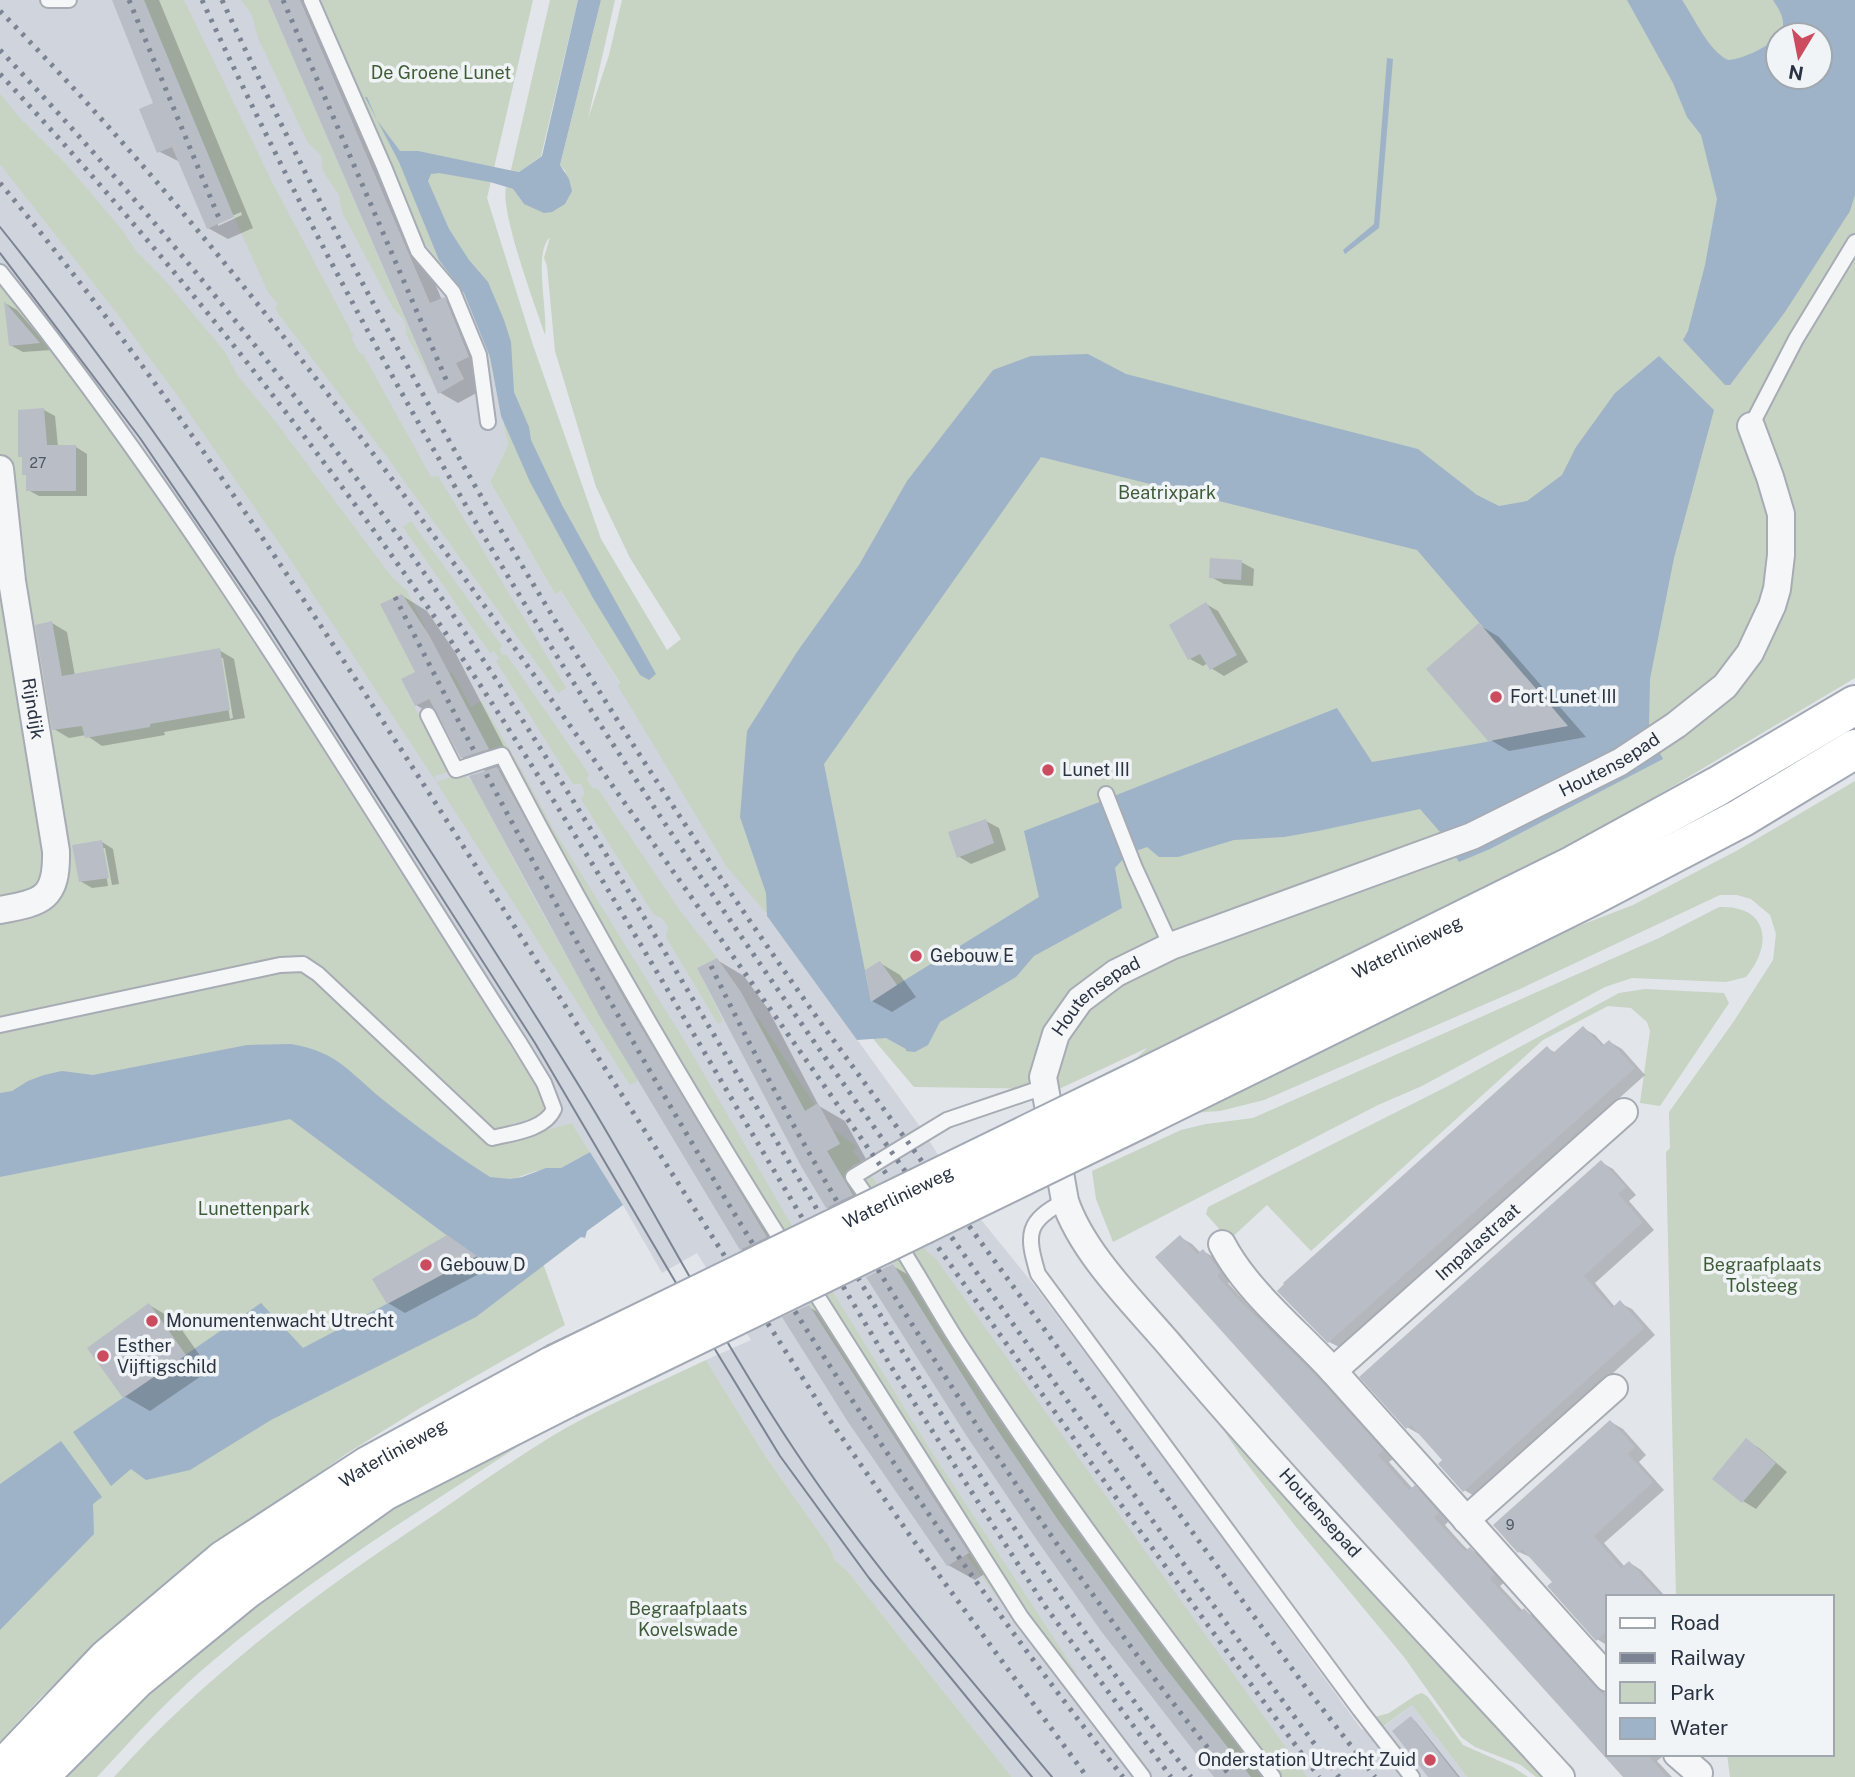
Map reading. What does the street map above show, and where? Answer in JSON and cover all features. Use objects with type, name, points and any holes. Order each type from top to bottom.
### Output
[{"type":"main road","name":"Waterlinieweg","points":[[1141,1099],[1718,786],[1855,705]]},
{"type":"main road","name":"Waterlinieweg","points":[[0,1772],[107,1659],[224,1560],[368,1466],[560,1382],[1141,1099],[1592,896],[1741,818],[1855,749]]},
{"type":"main road","name":"Waterlinieweg","points":[[38,1777],[136,1679],[266,1575],[384,1491],[560,1382]]},
{"type":"street","name":"Houtensepad","points":[[1560,1777],[1211,1393],[1097,1257],[1065,1201],[1043,1077],[1056,1034],[1080,1000],[1116,973],[1171,946],[1472,836],[1620,762],[1676,725],[1726,685],[1750,653],[1772,606],[1782,555],[1780,514],[1751,426]]},
{"type":"street","name":"Rijndijk","points":[[0,469],[12,581],[56,851],[53,884],[45,896],[32,904],[0,910]]},
{"type":"street","name":"Impalastraat","points":[[1333,1371],[1624,1112]]},
{"type":"street","points":[[1222,1244],[1233,1262],[1261,1295],[1333,1371],[1606,1676]]},
{"type":"street","points":[[1466,1520],[1614,1388]]},
{"type":"street","points":[[1680,1756],[1699,1768]]},
{"type":"lane","points":[[48,0],[69,0]]},
{"type":"lane","points":[[311,0],[418,251],[453,292],[479,355],[488,422]]},
{"type":"lane","points":[[1751,426],[1796,339],[1855,242]]},
{"type":"lane","points":[[0,272],[96,398],[184,521],[519,1042],[544,1083],[554,1109],[550,1118],[536,1125],[492,1138],[318,974],[303,964],[280,965],[0,1025]]},
{"type":"lane","points":[[428,715],[456,770],[502,755],[531,812],[640,1005],[734,1165],[1021,1616],[1143,1777]]},
{"type":"lane","points":[[1106,794],[1135,868],[1171,946]]},
{"type":"lane","points":[[1044,1087],[947,1120],[853,1177],[962,1347],[1049,1475],[1168,1641],[1273,1777]]},
{"type":"lane","points":[[1065,1201],[1045,1211],[1036,1220],[1031,1234],[1032,1255],[1038,1274],[1412,1777]]},
{"type":"shaded area","points":[[0,0],[332,0],[446,268],[464,293],[487,347],[508,445],[490,482],[555,594],[561,591],[705,817],[721,851],[921,1128],[974,1211],[1034,1285],[1164,1458],[1362,1730],[1375,1717],[1381,1729],[1412,1705],[1467,1777],[1012,1777],[849,1573],[835,1560],[831,1549],[766,1457],[706,1360],[751,1340],[697,1253],[662,1273],[572,1123],[511,1141],[506,1125],[544,1099],[302,717],[141,470],[69,370],[0,286]]},
{"type":"green space","points":[[144,0],[184,0],[273,184],[353,335],[352,339],[359,353],[363,354],[431,477],[438,476],[566,688],[558,693],[387,457],[278,313],[275,307],[278,304],[268,292],[234,217]]},
{"type":"green space","points":[[241,0],[268,0],[433,384],[406,334],[405,322],[393,308],[342,212],[339,195],[323,171],[321,155],[308,143],[258,38],[252,15]]},
{"type":"green space","name":"Beatrixpark","points":[[319,0],[533,0],[487,198],[533,345],[601,539],[667,650],[681,639],[630,558],[596,487],[555,351],[544,258],[550,237],[542,256],[545,335],[520,259],[506,199],[506,187],[513,189],[524,204],[566,172],[560,165],[601,0],[615,0],[588,119],[609,55],[622,0],[1855,0],[1855,678],[1520,877],[1127,1067],[1147,1048],[1059,1089],[914,1087],[727,867],[618,686],[620,683],[561,591],[555,594],[490,482],[508,445],[487,347],[464,293],[424,242]]},
{"type":"green space","points":[[550,0],[578,0],[541,156],[519,172],[511,170]]},
{"type":"green space","points":[[0,94],[66,164],[123,231],[136,251],[163,278],[225,352],[237,375],[275,421],[391,576],[407,591],[429,635],[402,594],[381,604],[415,672],[401,680],[447,772],[435,776],[436,781],[286,553],[177,395],[113,308],[0,164]]},
{"type":"green space","name":"Lunettenpark","points":[[0,286],[69,370],[141,470],[302,717],[544,1099],[543,1111],[533,1118],[507,1125],[511,1140],[572,1123],[590,1152],[561,1168],[536,1171],[513,1179],[565,1325],[346,1454],[269,1509],[116,1628],[40,1698],[0,1742]]},
{"type":"green space","points":[[411,521],[502,646],[499,649],[503,655],[506,654],[589,774],[587,780],[592,788],[598,789],[679,909],[717,958],[697,968],[723,1021],[718,1024],[666,937],[668,927],[662,918],[654,915],[581,799],[585,793],[581,784],[573,784],[496,661],[499,658],[494,651],[490,653],[403,527]]},
{"type":"green space","points":[[452,672],[471,707],[481,701],[511,752],[493,758],[449,674]]},
{"type":"green space","points":[[514,756],[554,830],[687,1045],[788,1219],[929,1448],[1076,1672],[1059,1681],[966,1555],[972,1550],[782,1262],[605,965],[495,763]]},
{"type":"green space","points":[[463,773],[473,783],[538,906],[638,1081],[630,1085],[436,782]]},
{"type":"green space","name":"Begraafplaats Tolsteeg","points":[[1855,781],[1855,1777],[1730,1777],[1727,1756],[1834,1756],[1834,1595],[1676,1595],[1666,1152],[1670,1148],[1669,1112],[1734,1021],[1773,960],[1776,934],[1770,915],[1751,899],[1737,895],[1720,895],[1520,989],[1264,1100],[1220,1111],[1192,1113],[1511,952],[1633,905],[1738,850]]},
{"type":"green space","points":[[1719,907],[1736,908],[1748,913],[1757,920],[1761,929],[1763,940],[1760,952],[1746,977],[1726,982],[1632,978],[1605,987],[1422,1086],[1378,1105],[1113,1242],[1096,1199],[1092,1171],[1181,1130],[1253,1118],[1659,938]]},
{"type":"green space","points":[[1645,989],[1724,993],[1729,1003],[1660,1106],[1640,1103],[1650,1031],[1647,1022],[1631,1008],[1608,1006],[1543,1040],[1311,1251],[1267,1205],[1229,1240],[1206,1214],[1208,1207],[1448,1086],[1619,993]]},
{"type":"green space","points":[[754,1015],[758,1018],[815,1105],[805,1111]]},
{"type":"green space","points":[[833,1129],[857,1147],[853,1151],[927,1252],[936,1259],[1307,1777],[1251,1777],[1104,1585],[997,1429],[882,1244],[827,1151],[840,1143]]},
{"type":"green space","name":"Begraafplaats Kovelswade","points":[[706,1360],[766,1457],[831,1549],[835,1560],[849,1573],[1012,1777],[114,1777],[187,1703],[226,1669],[306,1604],[348,1574],[549,1438],[606,1407]]},
{"type":"green space","points":[[1209,1409],[1549,1777],[1536,1777],[1521,1765],[1475,1747],[1461,1737],[1404,1657],[1296,1527],[1241,1456]]},
{"type":"green space","points":[[543,1430],[379,1538],[259,1623],[188,1682],[97,1777],[59,1777],[199,1642],[404,1500]]},
{"type":"green space","points":[[1422,1693],[1428,1697],[1463,1745],[1513,1767],[1528,1777],[1467,1777],[1412,1705],[1380,1729],[1375,1717],[1389,1713]]},
{"type":"water","points":[[578,0],[601,0],[560,165],[569,179],[572,191],[565,204],[552,212],[544,213],[524,204],[513,189],[490,182],[439,173],[431,174],[428,181],[449,229],[469,260],[488,282],[511,342],[514,392],[529,427],[531,440],[562,505],[656,674],[649,680],[640,675],[593,598],[530,482],[501,416],[490,357],[464,293],[439,260],[399,162],[377,120],[400,151],[418,151],[519,172],[542,156]]},
{"type":"water","points":[[1627,0],[1682,0],[1708,42],[1728,60],[1743,57],[1764,46],[1764,91],[1834,91],[1834,21],[1783,21],[1773,0],[1855,0],[1855,195],[1850,211],[1785,312],[1730,385],[1725,385],[1683,340],[1688,331],[1705,265],[1717,199],[1701,135],[1687,117],[1673,83]]},
{"type":"water","points":[[1387,58],[1393,59],[1379,228],[1345,254],[1343,250],[1374,224]]},
{"type":"water","points":[[1088,354],[1126,374],[1418,449],[1477,495],[1499,506],[1527,501],[1562,475],[1576,447],[1615,393],[1659,356],[1714,410],[1674,558],[1650,679],[1649,724],[1653,740],[1663,759],[1490,849],[1459,862],[1440,832],[1420,809],[1284,837],[1234,840],[1178,857],[1159,857],[1147,847],[1136,851],[1114,796],[1337,708],[1372,762],[1567,725],[1417,550],[1041,457],[824,764],[871,1001],[1039,897],[1024,831],[1102,801],[1124,858],[1115,868],[1122,908],[1034,956],[1016,977],[940,1022],[928,1045],[915,1052],[906,1051],[886,1038],[857,1040],[767,916],[766,893],[740,817],[747,731],[797,652],[859,565],[907,481],[993,370],[1031,356]]},
{"type":"water","points":[[291,1044],[322,1053],[344,1066],[412,1122],[490,1177],[510,1179],[546,1168],[561,1168],[590,1152],[623,1205],[587,1231],[585,1238],[581,1237],[476,1317],[271,1420],[190,1470],[146,1480],[131,1469],[111,1486],[73,1432],[261,1303],[303,1348],[476,1257],[290,1119],[0,1177],[0,1093],[12,1091],[44,1075],[62,1071],[93,1075],[247,1045]]},
{"type":"water","points":[[61,1441],[102,1497],[93,1504],[94,1534],[0,1630],[0,1484]]},
{"type":"building","points":[[112,0],[144,0],[234,217],[207,229],[172,147],[157,153],[139,109],[153,103]]},
{"type":"building","points":[[268,0],[300,0],[430,303],[445,297],[469,357],[456,363],[464,379],[438,394]]},
{"type":"building","points":[[4,301],[40,343],[9,346]]},
{"type":"building","points":[[44,408],[47,445],[76,445],[76,491],[26,491],[26,475],[22,475],[22,457],[18,457],[18,410]]},
{"type":"building","points":[[1210,558],[1242,560],[1241,580],[1209,578]]},
{"type":"building","points":[[402,594],[429,635],[489,749],[461,758],[429,699],[415,706],[401,679],[415,672],[380,604]]},
{"type":"building","points":[[1206,602],[1237,655],[1210,670],[1200,654],[1188,660],[1169,625]]},
{"type":"building","points":[[52,621],[62,676],[220,648],[230,710],[85,738],[82,726],[52,730],[35,625]]},
{"type":"building","name":"Fort Lunet III","points":[[1479,623],[1568,726],[1488,741],[1426,669]]},
{"type":"building","points":[[497,767],[626,1002],[767,1237],[740,1250],[600,1017],[469,776]]},
{"type":"building","points":[[986,819],[994,843],[957,858],[948,832]]},
{"type":"building","points":[[102,840],[109,878],[79,882],[72,845]]},
{"type":"building","points":[[717,958],[741,992],[805,1111],[818,1103],[840,1144],[827,1151],[853,1195],[826,1208],[801,1166],[697,968]]},
{"type":"building","points":[[880,961],[897,985],[871,1002],[865,970]]},
{"type":"building","points":[[1583,1026],[1602,1046],[1609,1040],[1635,1068],[1328,1343],[1277,1291],[1283,1283],[1547,1046],[1553,1053]]},
{"type":"building","points":[[1601,1160],[1626,1187],[1618,1194],[1643,1222],[1584,1276],[1612,1308],[1620,1300],[1644,1328],[1463,1492],[1438,1464],[1442,1460],[1411,1425],[1406,1429],[1359,1377]]},
{"type":"building","name":"Gebouw D","points":[[447,1235],[477,1256],[387,1304],[372,1279]]},
{"type":"building","points":[[1180,1235],[1197,1254],[1203,1249],[1221,1272],[1217,1276],[1321,1381],[1383,1450],[1378,1455],[1409,1490],[1415,1485],[1439,1513],[1434,1517],[1449,1534],[1465,1551],[1470,1547],[1494,1574],[1490,1579],[1520,1612],[1524,1608],[1606,1698],[1606,1756],[1649,1756],[1667,1777],[1623,1777],[1155,1257]]},
{"type":"building","points":[[893,1264],[990,1419],[1058,1520],[1164,1666],[1251,1777],[1214,1777],[1101,1631],[1034,1536],[866,1277]]},
{"type":"building","points":[[149,1303],[186,1355],[123,1398],[87,1348]]},
{"type":"building","points":[[809,1305],[969,1553],[947,1566],[848,1422],[782,1317]]},
{"type":"building","points":[[1610,1420],[1635,1447],[1628,1454],[1653,1482],[1594,1536],[1621,1568],[1629,1561],[1660,1595],[1606,1595],[1606,1631],[1596,1641],[1547,1586],[1552,1582],[1522,1549],[1518,1553],[1493,1525]]},
{"type":"building","points":[[1746,1438],[1776,1463],[1742,1503],[1712,1479]]},
{"type":"building","name":"Onderstation Utrecht Zuid","points":[[1411,1716],[1458,1777],[1428,1777],[1392,1731]]},
{"type":"tram line","points":[[0,227],[147,422],[328,692],[563,1059],[749,1378],[806,1467],[894,1586],[1052,1777]]},
{"type":"tram line","points":[[0,253],[140,438],[262,617],[535,1043],[780,1456],[869,1578],[1032,1777]]},
{"type":"railway","points":[[129,0],[221,223]]},
{"type":"railway","points":[[202,0],[296,193],[396,384],[504,570],[618,752],[869,1121],[1339,1777]]},
{"type":"railway","points":[[222,0],[286,134],[423,395],[573,649],[652,774],[818,1019],[1304,1685],[1375,1777]]},
{"type":"railway","points":[[283,0],[448,384]]},
{"type":"railway","points":[[0,11],[87,103],[170,197],[250,294],[404,495],[1056,1413],[1319,1777]]},
{"type":"railway","points":[[0,50],[143,209],[211,291],[343,460],[466,634],[607,856],[927,1391],[1098,1651],[1191,1777]]},
{"type":"railway","points":[[0,74],[109,195],[213,320],[313,448],[409,580],[490,700],[567,823],[895,1373],[1045,1606],[1171,1777]]},
{"type":"railway","points":[[0,183],[114,327],[272,552],[829,1419],[911,1537],[1087,1777]]},
{"type":"railway","points":[[395,597],[556,904],[729,1205],[918,1498],[1018,1639],[1123,1777]]},
{"type":"railway","points":[[711,966],[759,1062],[811,1156],[865,1249],[958,1396],[1109,1617],[1231,1777]]},
{"type":"place","name":"Fort Lunet III","points":[[1496,697]]},
{"type":"place","name":"Lunet III","points":[[1048,770]]},
{"type":"place","name":"Gebouw E","points":[[916,956]]},
{"type":"place","name":"Gebouw D","points":[[426,1265]]},
{"type":"place","name":"Monumentenwacht Utrecht","points":[[152,1321]]},
{"type":"place","name":"Esther Vijftigschild","points":[[103,1356]]},
{"type":"place","name":"Onderstation Utrecht Zuid","points":[[1430,1760]]},
{"type":"park label","name":"De Groene Lunet","points":[[441,73]]}]
